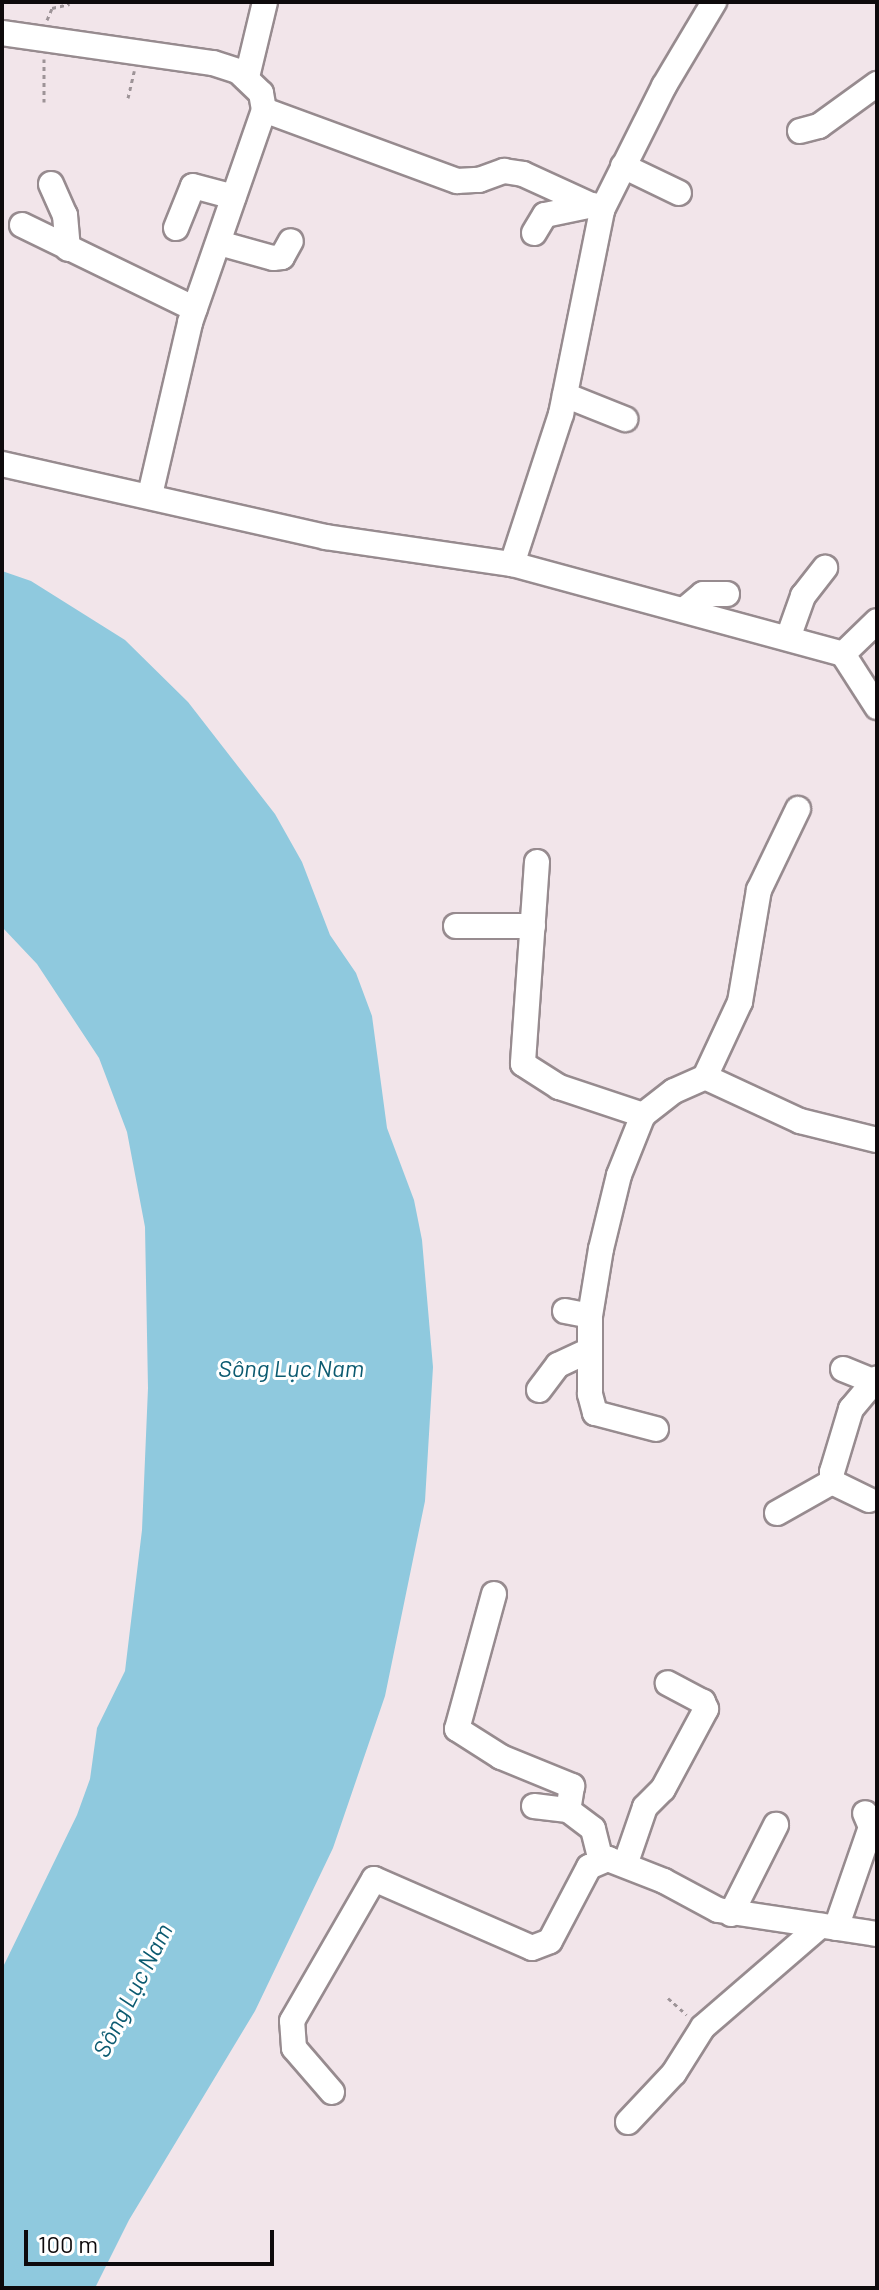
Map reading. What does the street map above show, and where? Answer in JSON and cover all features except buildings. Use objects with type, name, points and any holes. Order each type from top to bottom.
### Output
[{"type":"street","points":[[247,77],[265,2]]},
{"type":"street","points":[[512,564],[565,395],[598,208],[714,2]]},
{"type":"street","points":[[2,33],[229,67],[247,77],[261,93],[264,110],[195,309],[150,495]]},
{"type":"street","points":[[191,60],[199,45],[222,50]]},
{"type":"street","points":[[800,131],[819,126],[877,84]]},
{"type":"street","points":[[264,110],[457,181],[479,180],[504,171],[523,174],[598,208]]},
{"type":"street","points":[[623,166],[679,193]]},
{"type":"street","points":[[51,184],[65,215],[68,249]]},
{"type":"street","points":[[176,228],[193,186],[234,197]]},
{"type":"street","points":[[534,233],[545,215],[598,208]]},
{"type":"street","points":[[22,225],[195,309]]},
{"type":"street","points":[[219,243],[273,258],[282,257],[291,241]]},
{"type":"street","points":[[565,395],[625,419]]},
{"type":"street","points":[[2,464],[326,537],[512,564],[788,638],[843,654],[877,707]]},
{"type":"street","points":[[788,638],[803,596],[825,568]]},
{"type":"street","points":[[684,610],[703,594],[727,594]]},
{"type":"street","points":[[843,654],[877,621]]},
{"type":"street","points":[[656,1429],[606,1418],[590,1408],[590,1316],[609,1210],[643,1115],[674,1091],[705,1077],[740,1002],[759,890],[798,809]]},
{"type":"street","points":[[537,862],[523,1064],[559,1087],[643,1115]]},
{"type":"street","points":[[456,926],[533,926]]},
{"type":"street","points":[[705,1077],[800,1121],[876,1136]]},
{"type":"street","points":[[565,1311],[590,1316]]},
{"type":"street","points":[[539,1390],[558,1365],[590,1350]]},
{"type":"street","points":[[832,1482],[834,1457],[851,1409],[875,1380],[843,1369]]},
{"type":"street","points":[[832,1482],[869,1500]]},
{"type":"street","points":[[777,1513],[832,1482]]},
{"type":"street","points":[[494,1594],[457,1729],[492,1752],[572,1786],[568,1810]]},
{"type":"street","points":[[613,1863],[645,1807],[663,1789],[706,1709],[703,1702],[668,1683]]},
{"type":"street","points":[[534,1806],[568,1810],[593,1829],[613,1863]]},
{"type":"street","points":[[628,2122],[674,2073],[703,2027],[828,1927],[871,1827],[865,1813]]},
{"type":"street","points":[[731,1914],[776,1825]]},
{"type":"street","points":[[332,2092],[294,2048],[292,2021],[374,1879],[513,1942],[540,1948],[559,1926],[589,1867],[613,1863],[731,1914],[877,1934]]},
{"type":"path","points":[[128,98],[138,51]]},
{"type":"path","points":[[668,1998],[703,2027]]},
{"type":"water","name":"Sông Lục Nam","points":[[2,571],[31,581],[125,640],[188,702],[275,814],[302,862],[330,935],[356,973],[372,1016],[387,1128],[414,1200],[422,1240],[433,1367],[425,1501],[385,1696],[333,1848],[255,2011],[129,2220],[95,2288],[2,2288],[2,1969],[77,1815],[90,1779],[97,1728],[125,1671],[142,1530],[148,1388],[145,1227],[127,1132],[99,1058],[37,964],[2,927]]}]
